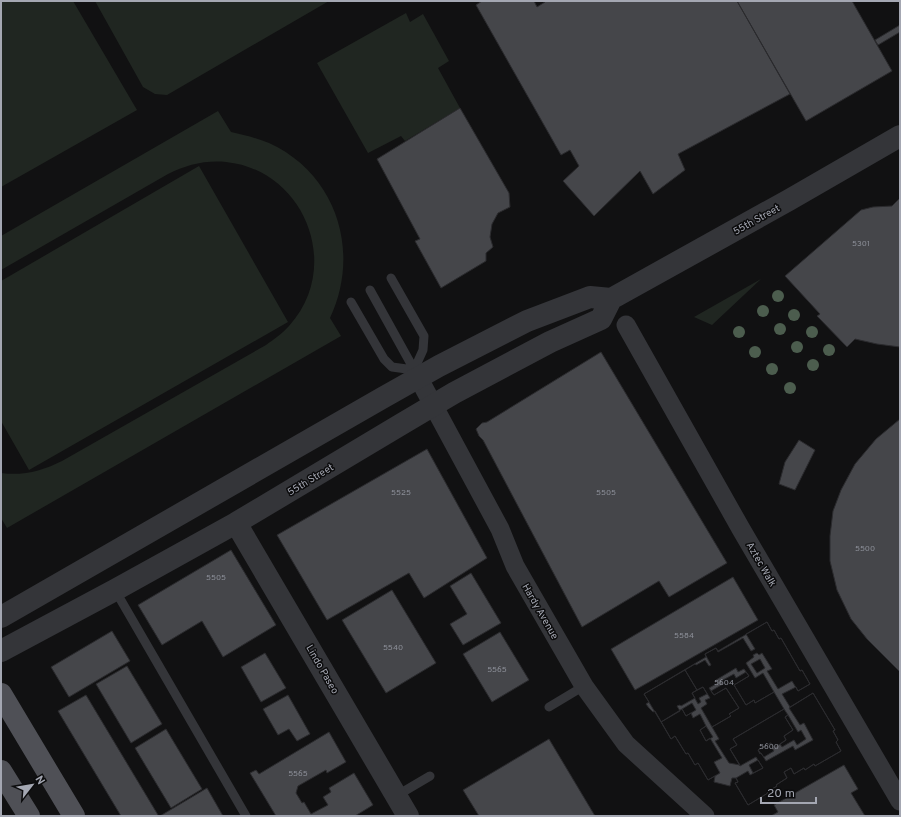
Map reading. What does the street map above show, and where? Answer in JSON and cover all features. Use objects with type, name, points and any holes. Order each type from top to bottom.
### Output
[{"type":"main road","points":[[1,694],[74,816]]},
{"type":"main road","points":[[1,772],[28,816]]},
{"type":"street","name":"55th Street","points":[[1,650],[115,590],[236,523],[454,393],[550,342],[601,319],[611,299],[789,200],[900,136]]},
{"type":"street","points":[[1,617],[416,374],[527,321],[590,297],[611,299]]},
{"type":"street","name":"Aztec Walk","points":[[626,325],[741,529],[900,801]]},
{"type":"street","name":"Hardy Avenue","points":[[416,374],[500,529],[515,566],[584,686],[626,744],[705,816]]},
{"type":"street","name":"Lindo Paseo","points":[[236,523],[408,816]]},
{"type":"lane","points":[[391,278],[424,336],[423,350],[416,374]]},
{"type":"lane","points":[[370,290],[416,374]]},
{"type":"lane","points":[[351,302],[384,359],[392,367],[416,374]]},
{"type":"lane","points":[[115,590],[246,816]]},
{"type":"lane","points":[[549,707],[584,686]]},
{"type":"lane","points":[[396,796],[430,776]]},
{"type":"shaded area","points":[[1,1],[73,1],[137,110],[1,187]]},
{"type":"shaded area","points":[[95,1],[329,1],[167,95],[155,94],[143,87]]},
{"type":"shaded area","points":[[406,13],[410,22],[423,14],[449,61],[438,68],[460,108],[405,141],[401,136],[368,153],[317,63]]},
{"type":"shaded area","points":[[218,111],[231,132],[269,143],[292,157],[312,174],[326,195],[337,217],[342,242],[343,267],[339,293],[330,318],[341,336],[7,528],[1,518],[1,473],[17,474],[32,472],[47,468],[62,461],[266,345],[289,326],[305,302],[313,277],[314,250],[307,225],[295,202],[277,183],[254,169],[226,162],[196,164],[168,174],[1,270],[1,236]]},
{"type":"shaded area","points":[[199,166],[288,322],[29,470],[1,421],[1,281]]},
{"type":"shaded area","points":[[761,279],[712,325],[694,317]]},
{"type":"building","points":[[482,1],[534,1],[537,7],[545,2],[544,1],[737,1],[790,94],[678,154],[685,170],[653,194],[640,171],[594,216],[563,181],[579,166],[570,150],[561,155],[476,5]]},
{"type":"building","points":[[737,1],[852,1],[892,71],[806,121]]},
{"type":"building","points":[[900,25],[900,32],[878,45],[875,40]]},
{"type":"building","points":[[460,108],[509,193],[510,207],[498,213],[492,224],[490,237],[493,247],[486,253],[486,261],[441,288],[415,241],[420,239],[377,159]]},
{"type":"building","points":[[900,198],[900,347],[855,339],[847,347],[817,316],[820,314],[785,276],[861,210],[873,207],[892,206]]},
{"type":"building","points":[[601,352],[727,563],[669,597],[659,581],[582,627],[476,429],[482,423],[487,422]]},
{"type":"building","points":[[900,419],[900,672],[867,639],[851,619],[837,590],[830,561],[830,536],[833,511],[841,490],[855,464],[876,439]]},
{"type":"building","points":[[799,440],[815,450],[795,490],[779,484],[785,462]]},
{"type":"building","points":[[427,449],[487,558],[424,598],[409,573],[327,620],[277,535]]},
{"type":"building","points":[[231,550],[276,625],[223,657],[202,621],[162,645],[138,605]]},
{"type":"building","points":[[471,573],[501,623],[463,645],[450,624],[467,614],[450,586]]},
{"type":"building","points":[[733,577],[758,620],[635,690],[611,649]]},
{"type":"building","points":[[392,590],[436,663],[386,693],[342,620]]},
{"type":"building","points":[[767,622],[779,639],[781,638],[800,671],[802,670],[810,684],[798,691],[796,687],[782,694],[790,707],[813,693],[835,730],[833,731],[838,740],[836,742],[841,751],[805,770],[804,768],[794,774],[791,768],[784,772],[787,778],[767,792],[768,793],[748,805],[735,783],[738,782],[736,778],[732,778],[730,786],[714,782],[715,776],[708,780],[698,763],[695,765],[675,736],[671,739],[655,711],[653,712],[646,704],[649,702],[644,694],[706,657],[705,654],[716,648],[718,651]],"holes":[[[760,659],[765,668],[757,673],[751,664]],[[746,672],[749,676],[734,685],[746,705],[754,700],[755,703],[774,692],[784,709],[733,739],[737,745],[730,749],[740,765],[729,763],[715,741],[719,739],[712,727],[731,716],[729,714],[739,708],[726,688],[714,695],[711,691],[723,684],[721,681],[734,674],[736,678]],[[703,687],[707,694],[699,698],[701,702],[698,704],[692,693]],[[692,703],[696,710],[686,716],[682,709]],[[788,715],[798,732],[801,730],[806,739],[797,745],[794,740],[782,747],[780,744],[786,740],[784,736],[793,730],[785,717]],[[706,726],[713,737],[706,741],[700,730]],[[771,743],[774,751],[764,757],[758,750]],[[758,760],[763,768],[753,773],[749,765]]]},
{"type":"building","points":[[767,622],[779,639],[781,638],[800,671],[802,670],[810,684],[798,691],[792,681],[778,689],[767,671],[772,669],[762,653],[759,655],[757,653],[753,655],[754,657],[746,663],[755,678],[763,673],[774,692],[755,703],[754,700],[746,705],[734,685],[749,676],[744,669],[738,672],[736,668],[716,680],[718,683],[709,688],[714,695],[726,688],[739,708],[729,714],[731,716],[712,727],[701,708],[707,704],[705,700],[710,698],[703,687],[697,690],[685,670],[705,660],[709,666],[711,665],[705,654],[716,648],[718,652],[743,638],[751,651],[755,649],[746,634]]},
{"type":"building","points":[[112,631],[130,661],[69,697],[51,667]]},
{"type":"building","points":[[500,632],[529,680],[492,702],[463,654]]},
{"type":"building","points":[[265,653],[286,688],[261,702],[241,667]]},
{"type":"building","points":[[127,666],[162,724],[131,743],[96,684]]},
{"type":"building","points":[[685,670],[697,690],[692,693],[695,698],[681,706],[677,706],[680,711],[661,722],[644,694]]},
{"type":"building","points":[[813,693],[835,730],[833,731],[838,740],[836,742],[841,751],[805,770],[804,768],[794,774],[791,768],[784,772],[787,778],[767,792],[768,793],[748,805],[735,783],[738,782],[736,778],[748,771],[750,775],[763,768],[756,757],[740,766],[730,749],[737,745],[733,739],[784,709],[788,715],[785,717],[793,730],[784,736],[786,740],[774,748],[771,743],[758,750],[766,761],[793,746],[795,750],[813,740],[804,723],[800,725],[789,708]]},
{"type":"building","points":[[86,695],[158,815],[121,816],[58,711]]},
{"type":"building","points":[[288,695],[310,734],[297,741],[289,729],[278,735],[263,709]]},
{"type":"building","points":[[682,709],[686,716],[691,713],[693,718],[700,714],[706,726],[700,730],[706,741],[710,738],[722,758],[714,762],[720,773],[708,780],[698,763],[695,765],[675,736],[671,739],[661,722]]},
{"type":"building","points":[[166,729],[202,789],[171,808],[135,748]]},
{"type":"building","points":[[329,732],[346,762],[327,773],[326,770],[298,786],[296,793],[302,803],[304,802],[311,814],[328,805],[323,797],[331,792],[329,788],[354,773],[373,805],[355,816],[276,816],[250,773],[256,770],[259,774]]},
{"type":"building","points":[[549,739],[595,816],[479,816],[463,790]]},
{"type":"building","points":[[844,765],[858,789],[851,793],[865,816],[771,816],[778,812],[774,805]]},
{"type":"building","points":[[207,788],[223,816],[160,816]]}]
